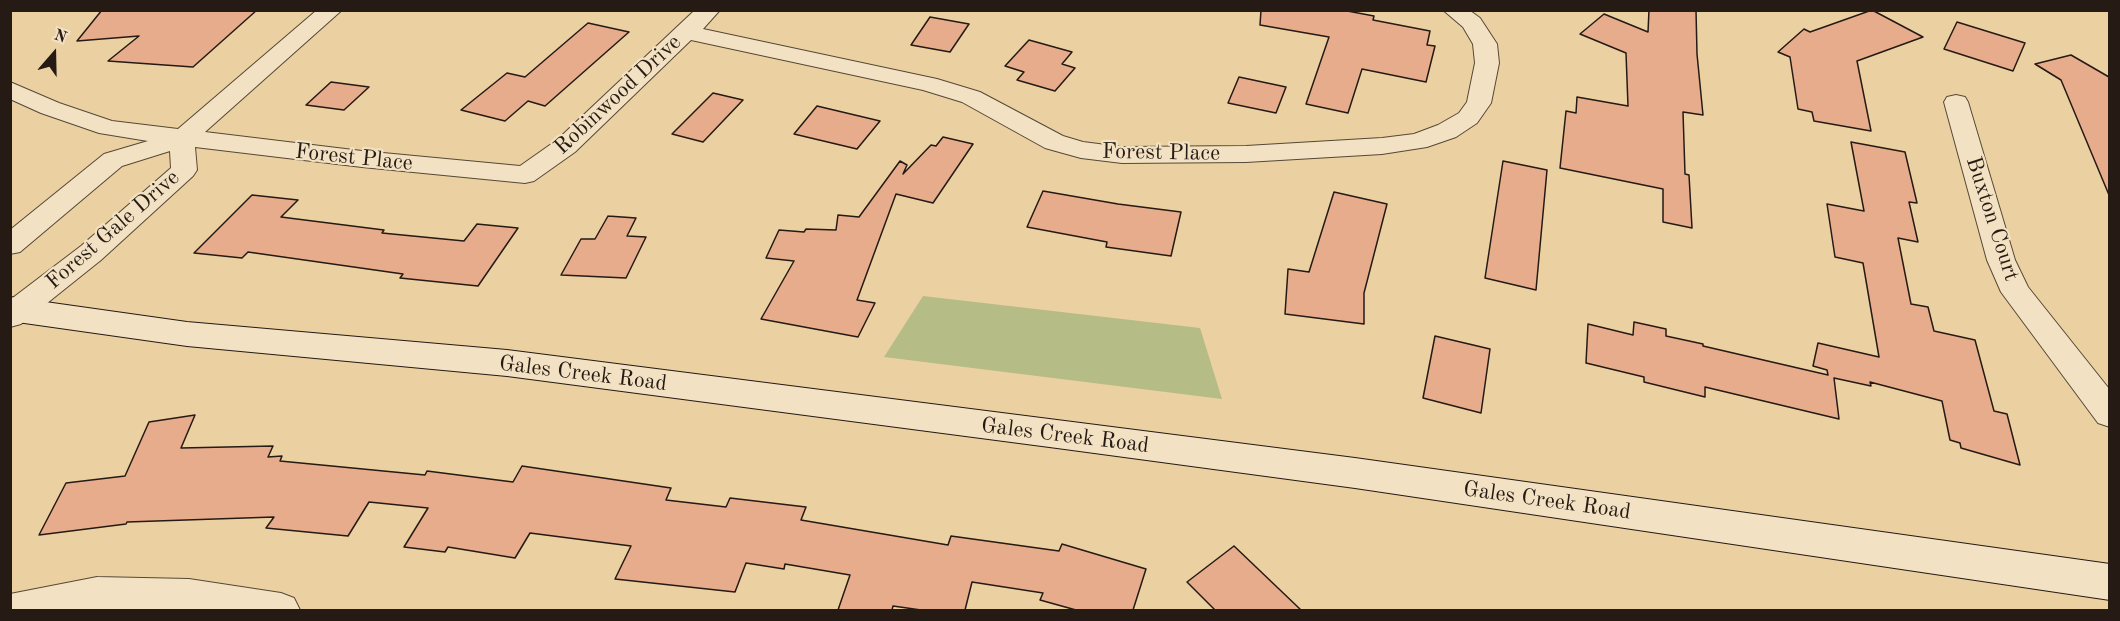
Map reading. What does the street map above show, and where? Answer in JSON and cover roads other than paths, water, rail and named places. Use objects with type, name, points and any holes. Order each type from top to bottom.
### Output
[{"type":"main road","name":"Gales Creek Road","points":[[13,312],[187,334],[507,363],[1355,473],[2109,582]]},
{"type":"street","name":"Forest Gale Drive","points":[[10,245],[113,160],[182,139],[331,10]]},
{"type":"street","name":"Robinwood Drive","points":[[525,175],[566,146],[709,10]]},
{"type":"street","name":"Forest Place","points":[[686,32],[928,84],[970,97],[1054,142],[1081,150],[1122,155],[1246,154],[1382,146],[1418,141],[1447,131],[1468,118],[1479,104],[1484,84],[1487,63],[1485,44],[1472,23],[1454,10]]},
{"type":"street","name":"Forest Place","points":[[10,88],[50,108],[108,129],[483,173],[525,175]]},
{"type":"street","name":"Buxton Court","points":[[1956,102],[2001,260],[2016,292],[2109,414]]},
{"type":"street","name":"Forest Gale Drive","points":[[13,312],[99,246],[184,170],[182,139]]},
{"type":"street","points":[[14,610],[97,594],[189,596],[281,610]]}]
